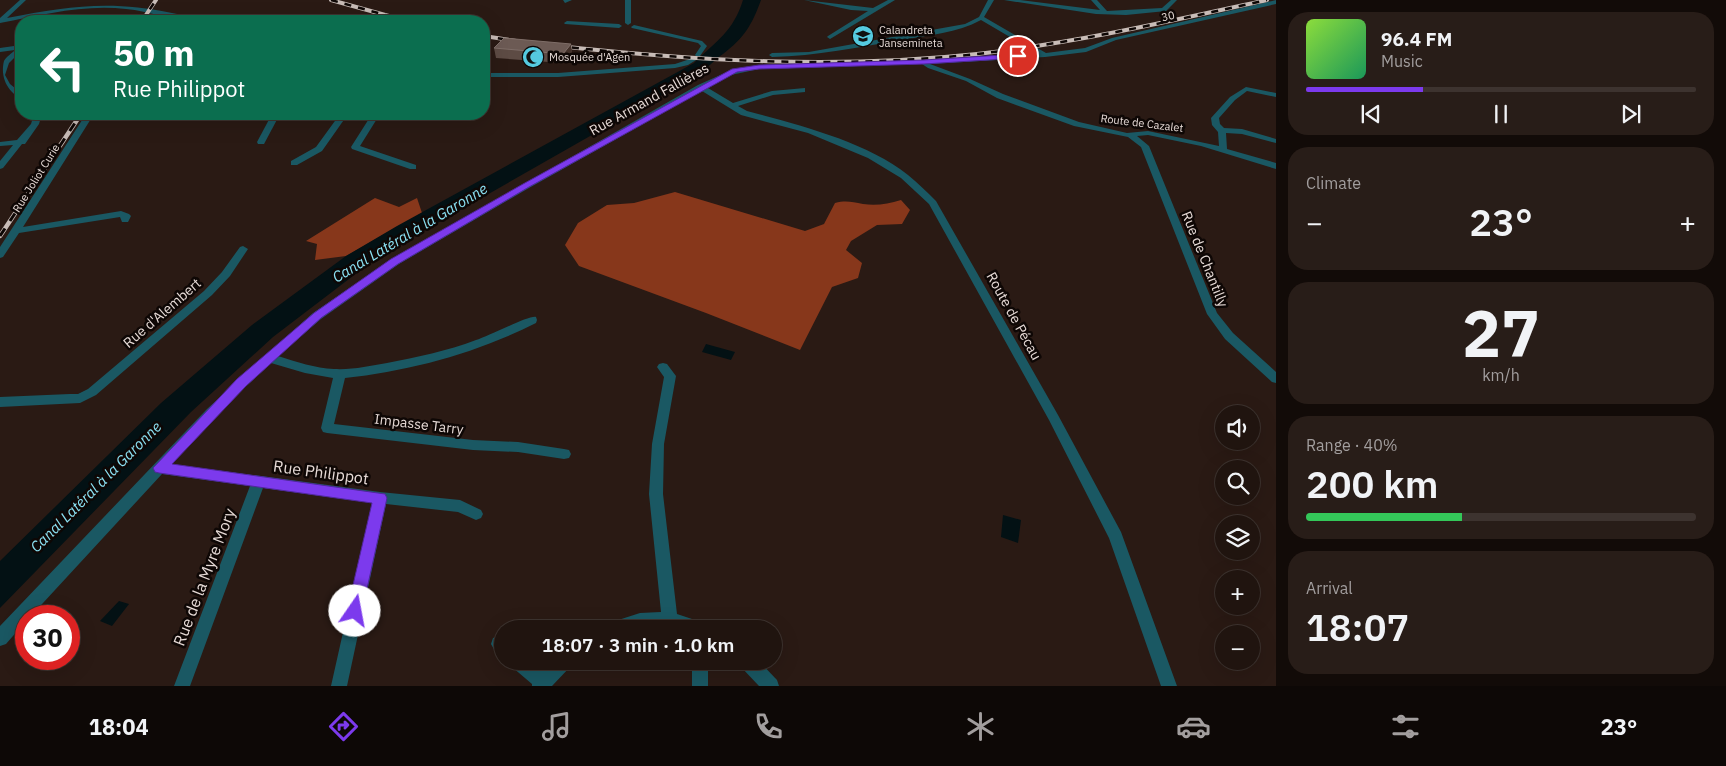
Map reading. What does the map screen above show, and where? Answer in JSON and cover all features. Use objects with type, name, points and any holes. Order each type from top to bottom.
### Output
[{"type":"street","points":[[0,21],[23,0]]},
{"type":"street","points":[[73,9],[81,0]]},
{"type":"street","points":[[628,0],[631,25]]},
{"type":"street","points":[[807,0],[873,10]]},
{"type":"street","points":[[830,36],[892,0]]},
{"type":"street","points":[[772,55],[809,54],[967,25],[981,18],[989,0],[994,0]]},
{"type":"street","points":[[1006,0],[1105,12],[1160,11],[1168,8],[1174,0]]},
{"type":"street","points":[[1094,0],[1105,12]]},
{"type":"street","name":"30","points":[[1044,55],[1082,50],[1114,39],[1276,2]]},
{"type":"street","points":[[29,15],[113,6],[171,15]]},
{"type":"street","points":[[0,21],[15,18]]},
{"type":"street","points":[[981,18],[1044,55]]},
{"type":"street","points":[[490,75],[558,75],[675,66],[686,64],[698,55],[704,46],[700,42],[631,25],[567,23]]},
{"type":"street","points":[[0,50],[15,48]]},
{"type":"street","points":[[15,54],[6,62],[2,75],[7,85],[15,91]]},
{"type":"street","name":"Rue Armand Fallières","points":[[0,638],[211,412],[331,305],[395,262],[533,181],[729,73],[751,68],[924,62],[1044,55]]},
{"type":"street","name":"Route de Cazalet","points":[[924,62],[930,67],[968,80],[1000,96],[1070,122],[1130,135],[1148,133],[1224,149],[1276,166]]},
{"type":"street","name":"Route de Pécau","points":[[701,88],[746,114],[811,131],[842,142],[871,156],[904,176],[933,203],[1054,418],[1116,537],[1168,686]]},
{"type":"street","points":[[1224,149],[1222,131],[1216,125],[1215,118],[1238,93],[1246,89],[1252,89],[1276,95]]},
{"type":"street","points":[[731,106],[772,93],[802,90]]},
{"type":"street","points":[[0,166],[22,142],[36,120]]},
{"type":"street","name":"Rue Joliot Curie","points":[[0,255],[86,120]]},
{"type":"street","points":[[262,142],[273,120]]},
{"type":"street","points":[[294,163],[319,149],[340,120]]},
{"type":"street","points":[[372,120],[356,146],[412,167]]},
{"type":"street","points":[[1222,131],[1243,132],[1276,141]]},
{"type":"street","name":"Rue de Chantilly","points":[[1130,135],[1145,146],[1212,314],[1229,336],[1276,379]]},
{"type":"street","points":[[0,144],[22,142]]},
{"type":"street","points":[[15,231],[121,214],[126,216],[124,220]]},
{"type":"street","name":"Rue d'Alembert","points":[[0,402],[80,398],[92,392],[208,293],[226,274],[243,249]]},
{"type":"street","points":[[270,358],[314,371],[340,374],[398,365],[458,351],[508,334],[532,320]]},
{"type":"street","points":[[655,620],[670,619],[656,494],[658,444],[670,376],[663,367]]},
{"type":"street","name":"Impasse Tarry","points":[[340,374],[326,428],[473,445],[518,447],[564,454]]},
{"type":"street","name":"Rue Philippot","points":[[159,468],[380,498],[460,506],[476,514]]},
{"type":"street","name":"Rue de la Myre Mory","points":[[182,686],[259,481]]},
{"type":"street","points":[[339,686],[380,498]]},
{"type":"street","points":[[527,670],[541,684],[555,670]]},
{"type":"street","points":[[700,670],[700,686]]},
{"type":"street","points":[[756,670],[771,686]]},
{"type":"shaded area","points":[[675,192],[805,231],[824,224],[835,203],[839,202],[877,205],[901,200],[910,210],[902,224],[877,225],[851,241],[846,250],[862,263],[858,278],[832,287],[800,350],[579,266],[565,245],[578,223],[607,205],[634,203]]},
{"type":"shaded area","points":[[375,198],[399,207],[417,198],[422,213],[346,256],[315,260],[317,244],[306,241]]},
{"type":"water","name":"Canal Latéral à la Garonne","points":[[743,0],[761,0],[751,24],[737,42],[699,74],[413,237],[366,266],[273,337],[191,412],[0,608],[0,561],[161,403],[252,325],[346,256],[397,226],[694,63],[729,28]]},
{"type":"water","points":[[706,344],[735,352],[731,360],[702,352]]},
{"type":"water","points":[[1003,515],[1021,520],[1018,543],[1001,537]]},
{"type":"water","points":[[119,601],[129,604],[112,626],[100,621]]},
{"type":"building","points":[[504,38],[571,44],[563,54],[494,48]]},
{"type":"railway","points":[[146,15],[156,0]]},
{"type":"railway","points":[[331,0],[385,15]]},
{"type":"railway","points":[[558,46],[663,56],[768,61],[820,62],[925,59],[1050,44],[1123,31],[1267,0]]},
{"type":"railway","points":[[490,37],[516,41]]},
{"type":"railway","points":[[0,236],[77,120]]},
{"type":"place","name":"Calandreta Jansemineta","points":[[863,36]]},
{"type":"place","name":"Mosquée d'Agen","points":[[533,57]]},
{"type":"route","points":[[355,611],[380,498],[159,468],[241,382],[317,316],[395,262],[526,186],[735,70],[759,67],[924,62],[1018,56]]}]
